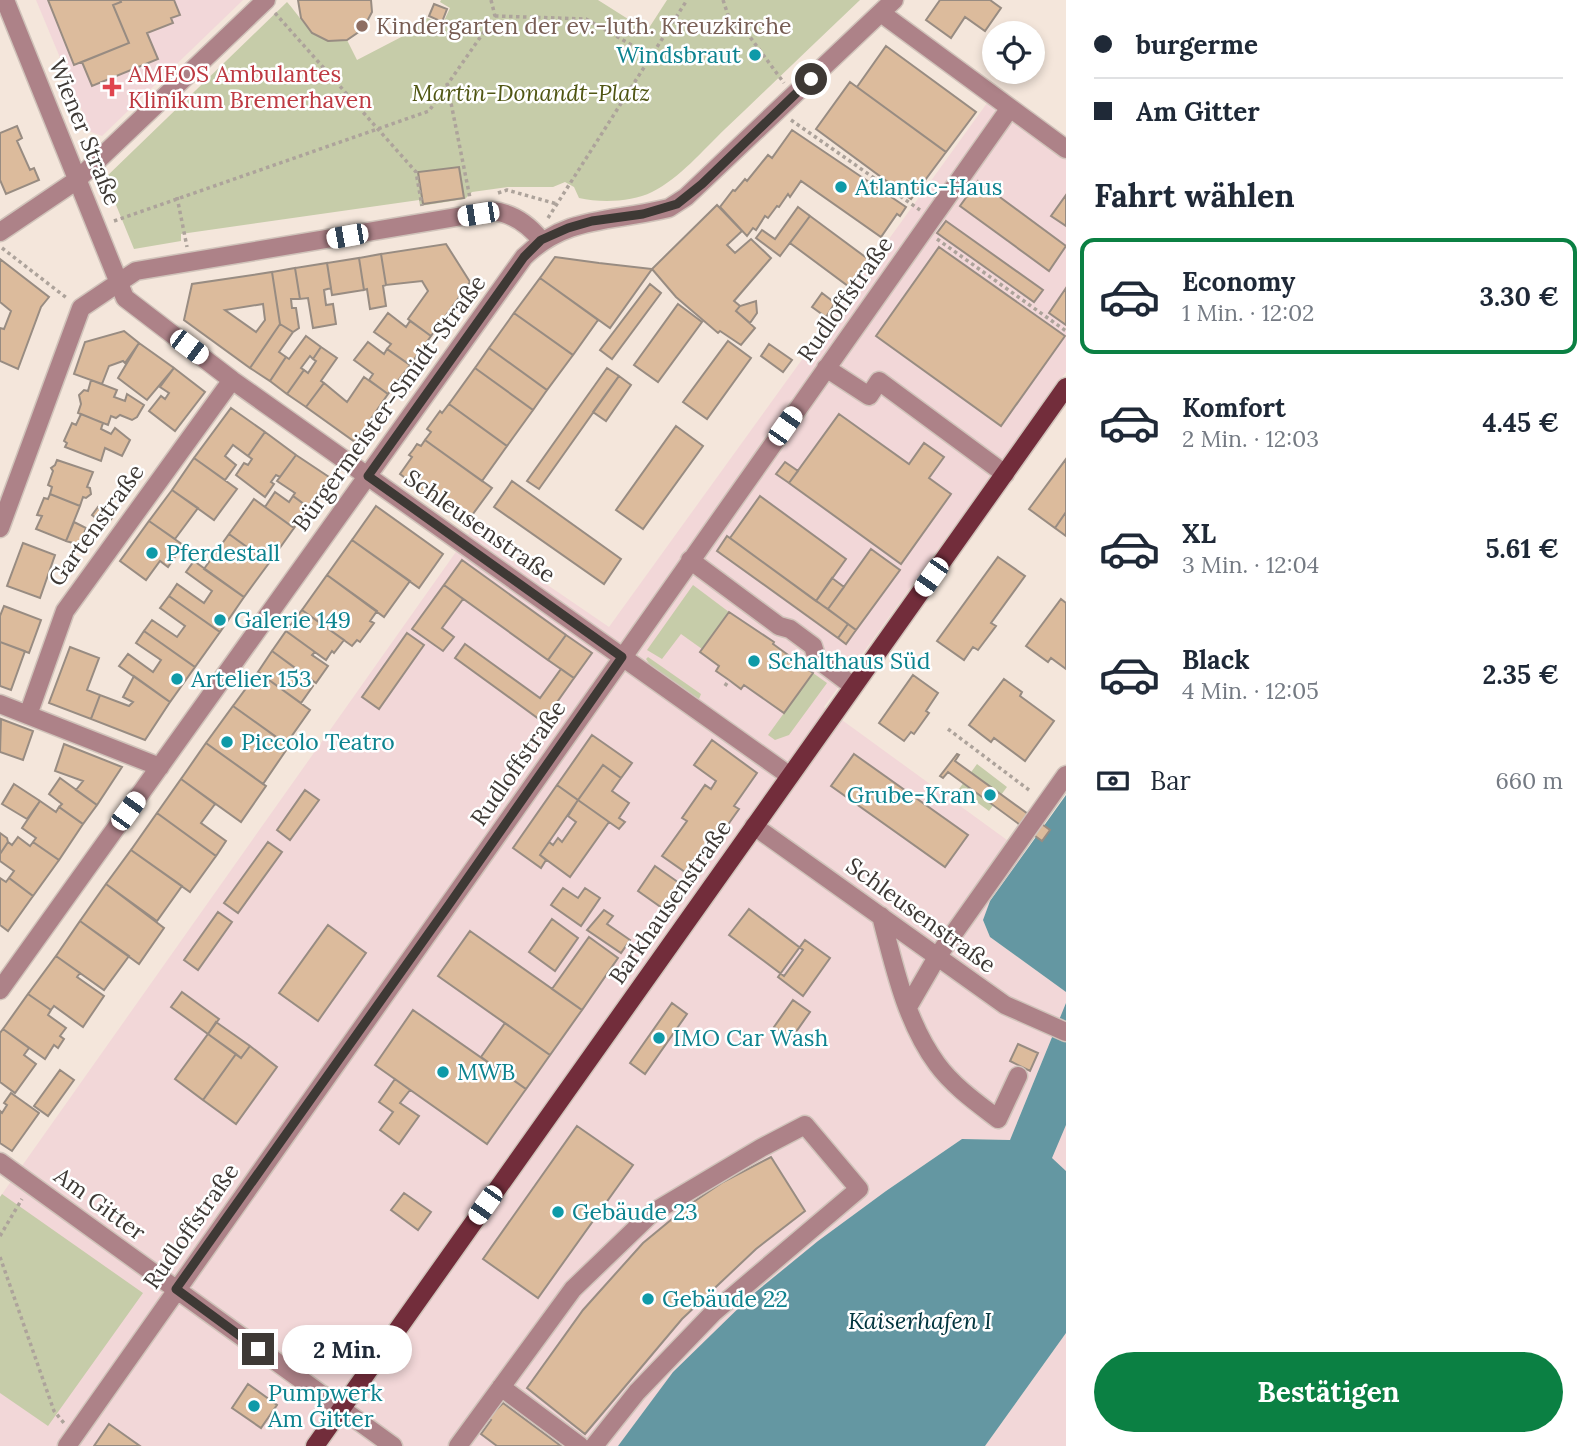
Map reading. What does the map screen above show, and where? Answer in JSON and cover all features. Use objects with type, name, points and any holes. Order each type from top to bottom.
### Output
[{"type":"main road","name":"Barkhausenstraße","points":[[314,1446],[1066,387]]},
{"type":"street","name":"Bürgermeister-Smidt-Straße","points":[[0,990],[524,257],[541,240],[580,225],[652,212],[677,204],[702,184],[894,0]]},
{"type":"street","points":[[0,232],[77,180],[265,1]]},
{"type":"street","name":"Wiener Straße","points":[[4,4],[118,282]]},
{"type":"street","points":[[881,13],[1066,149]]},
{"type":"street","name":"Rudloffstraße","points":[[70,1441],[1010,108]]},
{"type":"street","points":[[0,528],[81,308],[136,271],[492,211],[518,219],[531,227],[541,240]]},
{"type":"street","name":"Schleusenstraße","points":[[118,282],[125,298],[232,380],[790,776]]},
{"type":"street","points":[[827,368],[869,396],[879,382],[1005,474]]},
{"type":"street","name":"Gartenstraße","points":[[29,715],[65,611],[232,380]]},
{"type":"street","points":[[690,560],[779,626],[790,629],[813,646],[817,659],[853,686]]},
{"type":"street","points":[[0,704],[160,766]]},
{"type":"street","points":[[908,1007],[937,957],[1066,775]]},
{"type":"street","name":"Schleusenstraße","points":[[754,826],[1005,1005],[1066,1032]]},
{"type":"street","points":[[881,916],[897,978],[916,1028],[937,1064],[967,1096],[998,1119],[1018,1076]]},
{"type":"street","points":[[458,1446],[573,1289],[652,1213],[805,1125],[859,1189],[713,1313],[637,1392],[594,1446]]},
{"type":"street","name":"Am Gitter","points":[[0,1163],[393,1446]]},
{"type":"street","points":[[501,1387],[580,1446]]},
{"type":"path","points":[[96,227],[429,111],[495,16],[491,0]]},
{"type":"path","points":[[541,240],[546,221],[687,0]]},
{"type":"path","points":[[723,0],[732,24],[750,37],[794,95]]},
{"type":"path","points":[[265,1],[416,172],[422,206],[434,205]]},
{"type":"path","points":[[495,16],[586,19],[651,56]]},
{"type":"path","points":[[447,83],[471,200],[459,202]]},
{"type":"path","points":[[778,110],[1066,331]]},
{"type":"path","points":[[177,197],[190,263]]},
{"type":"path","points":[[0,247],[81,308]]},
{"type":"path","points":[[724,686],[729,680]]},
{"type":"path","points":[[948,729],[1030,790]]},
{"type":"path","points":[[0,1236],[30,1184]]},
{"type":"path","points":[[0,1257],[54,1411],[70,1441]]},
{"type":"shaded area","name":"AMEOS Ambulantes Klinikum Bremerhaven","points":[[36,0],[243,0],[102,136],[91,132]]},
{"type":"shaded area","points":[[995,92],[1066,144],[1066,372],[824,707],[1025,853],[990,901],[983,920],[990,937],[1066,992],[1066,1003],[1010,1140],[962,1139],[818,1241],[752,1295],[673,1372],[618,1446],[0,1446],[0,1197],[470,532],[609,627]]},
{"type":"shaded area","points":[[1066,1125],[1066,1171],[1051,1158]]},
{"type":"shaded area","points":[[1066,1333],[1066,1446],[985,1446]]},
{"type":"green space","name":"Martin-Donandt-Platz","points":[[598,0],[647,31],[667,0],[860,0],[682,171],[644,195],[616,201],[588,200],[579,198],[574,187],[565,182],[553,187],[508,187],[472,192],[465,199],[420,206],[419,200],[181,234],[181,241],[134,249],[105,178],[287,2],[311,31],[325,38],[347,40],[357,60],[409,33],[427,18],[443,23],[450,8],[440,2]]},
{"type":"green space","points":[[693,585],[729,612],[702,649],[681,634],[662,659],[647,650]]},
{"type":"green space","points":[[648,657],[701,694],[699,699],[650,665],[646,659]]},
{"type":"green space","points":[[813,673],[827,683],[789,735],[775,740],[768,735]]},
{"type":"green space","points":[[977,764],[1007,787],[989,811],[959,789]]},
{"type":"green space","points":[[2,1194],[143,1293],[48,1426],[0,1393]]},
{"type":"water","points":[[1066,795],[1066,992],[990,937],[983,920],[990,901]]},
{"type":"water","name":"Kaiserhafen I","points":[[1066,1003],[1066,1125],[1052,1158],[1066,1171],[1066,1333],[985,1446],[618,1446],[673,1372],[752,1295],[818,1241],[962,1139],[1010,1140]]},
{"type":"building","points":[[48,0],[120,0],[121,2],[113,5],[129,43],[74,65]]},
{"type":"building","points":[[120,0],[174,0],[180,15],[171,18],[173,23],[147,33],[158,59],[92,86],[82,62],[129,43],[113,5],[121,2]]},
{"type":"building","points":[[298,0],[371,0],[372,12],[363,29],[347,40],[328,41],[312,33],[301,18]]},
{"type":"building","points":[[940,0],[990,0],[1001,8],[992,21],[982,21],[982,29],[965,17],[951,38],[926,20]]},
{"type":"building","points":[[434,4],[447,9],[442,22],[429,16]]},
{"type":"building","points":[[886,46],[976,112],[946,152],[857,87]]},
{"type":"building","points":[[850,82],[946,152],[911,199],[816,129]]},
{"type":"building","points":[[17,126],[22,138],[17,141],[30,170],[34,168],[39,180],[6,194],[0,180],[0,133]]},
{"type":"building","name":"Atlantic-Haus","points":[[792,130],[906,207],[900,216],[897,214],[881,237],[801,181],[790,197],[788,194],[779,207],[777,206],[768,218],[765,216],[756,230],[753,228],[747,236],[720,207],[733,190],[745,179],[747,181],[768,155],[772,158]]},
{"type":"building","points":[[459,167],[464,198],[423,204],[418,172]]},
{"type":"building","points":[[978,181],[1066,246],[1049,271],[960,206]]},
{"type":"building","points":[[1066,195],[1066,226],[1051,216]]},
{"type":"building","points":[[717,205],[742,231],[727,245],[735,253],[751,239],[771,258],[734,301],[740,306],[736,311],[755,328],[741,345],[720,331],[718,333],[676,297],[652,269]]},
{"type":"building","points":[[798,207],[810,216],[780,256],[756,238],[762,230],[775,239]]},
{"type":"building","points":[[810,216],[868,259],[848,286],[790,243]]},
{"type":"building","points":[[946,221],[1043,290],[1034,302],[937,233]]},
{"type":"building","points":[[446,244],[470,282],[431,336],[408,319],[428,291],[422,281],[386,285],[381,254]]},
{"type":"building","points":[[939,247],[1065,336],[1001,426],[876,336]]},
{"type":"building","points":[[381,254],[386,306],[370,309],[359,258]]},
{"type":"building","points":[[555,257],[652,269],[610,328],[540,278]]},
{"type":"building","points":[[359,258],[364,290],[332,295],[327,263]]},
{"type":"building","points":[[0,259],[49,297],[41,307],[18,369],[0,361],[0,328],[4,329],[11,311],[0,302]]},
{"type":"building","points":[[327,263],[331,288],[324,290],[326,305],[333,304],[336,324],[313,328],[308,298],[300,299],[295,268]]},
{"type":"building","points":[[295,268],[300,299],[291,299],[292,308],[296,308],[299,328],[293,332],[280,324],[272,272]]},
{"type":"building","points":[[272,272],[280,324],[250,368],[184,320],[192,284]],"holes":[[[263,304],[265,320],[256,332],[225,310]]]},
{"type":"building","points":[[540,278],[598,320],[573,355],[514,313]]},
{"type":"building","points":[[650,284],[661,293],[612,359],[600,350]]},
{"type":"building","points":[[1066,288],[1066,325],[1049,313]]},
{"type":"building","points":[[822,293],[835,303],[826,317],[812,307]]},
{"type":"building","points":[[756,301],[757,313],[750,323],[736,311],[740,306]]},
{"type":"building","points":[[678,304],[702,322],[658,382],[634,365]]},
{"type":"building","points":[[388,313],[406,327],[410,321],[431,336],[410,365],[387,349],[391,344],[374,332]]},
{"type":"building","points":[[514,313],[573,355],[547,390],[489,348]]},
{"type":"building","points":[[280,324],[293,332],[279,352],[286,357],[270,381],[250,368]]},
{"type":"building","points":[[124,331],[139,343],[125,363],[123,361],[109,366],[102,384],[74,374],[85,342]]},
{"type":"building","points":[[306,336],[321,347],[313,359],[310,356],[301,368],[304,370],[287,394],[270,381],[286,357],[289,359]]},
{"type":"building","points":[[728,341],[751,358],[707,419],[683,402]]},
{"type":"building","points":[[368,342],[384,354],[387,349],[410,365],[388,394],[369,380],[373,374],[354,360]]},
{"type":"building","points":[[139,343],[174,368],[147,400],[118,378]]},
{"type":"building","points":[[769,344],[792,360],[783,372],[761,356]]},
{"type":"building","points":[[321,347],[337,358],[321,381],[324,383],[306,407],[287,394],[304,370],[308,373]]},
{"type":"building","points":[[489,348],[547,390],[533,410],[475,368]]},
{"type":"building","points":[[174,368],[205,392],[175,431],[149,411],[161,396],[165,399],[169,393],[160,387]]},
{"type":"building","points":[[475,368],[533,410],[507,446],[449,404]]},
{"type":"building","points":[[607,368],[619,376],[539,489],[527,481]]},
{"type":"building","points":[[619,376],[631,385],[606,421],[593,412]]},
{"type":"building","points":[[364,377],[388,394],[355,442],[306,407],[324,383],[347,402]]},
{"type":"building","points":[[91,380],[117,390],[114,397],[125,401],[127,394],[144,405],[137,417],[132,420],[120,415],[116,418],[111,416],[108,425],[78,413],[81,404],[79,395],[84,390],[88,391]]},
{"type":"building","points":[[449,404],[507,446],[482,481],[425,440],[431,432],[427,429],[440,411],[442,413]]},
{"type":"building","points":[[231,408],[265,432],[248,456],[233,445],[225,456],[236,465],[225,480],[194,458]]},
{"type":"building","points":[[81,414],[103,423],[101,429],[111,434],[115,428],[130,440],[122,456],[105,448],[101,461],[65,447],[67,443],[64,441],[72,423],[76,425]]},
{"type":"building","points":[[839,414],[909,464],[924,443],[944,457],[929,478],[951,494],[901,564],[789,483]]},
{"type":"building","points":[[676,426],[703,446],[643,529],[616,510]]},
{"type":"building","points":[[265,432],[296,455],[280,477],[276,475],[271,482],[274,484],[265,497],[236,475],[244,463],[248,465],[252,459],[248,456]]},
{"type":"building","points":[[425,440],[492,488],[467,522],[431,496],[429,499],[400,474],[417,444],[421,446]]},
{"type":"building","points":[[296,455],[329,477],[308,507],[293,496],[295,493],[277,481]]},
{"type":"building","points":[[194,458],[237,489],[214,520],[172,490]]},
{"type":"building","points":[[1066,459],[1066,512],[1055,528],[1029,509]]},
{"type":"building","points":[[57,460],[93,472],[87,487],[90,488],[91,494],[83,497],[80,506],[50,494],[52,487],[48,485],[53,471],[51,468]]},
{"type":"building","points":[[785,462],[798,471],[789,483],[776,474]]},
{"type":"building","points":[[512,481],[621,559],[604,584],[494,507]]},
{"type":"building","points":[[172,490],[198,508],[175,539],[149,521]]},
{"type":"building","points":[[275,492],[289,502],[293,496],[308,507],[294,528],[265,507]]},
{"type":"building","points":[[50,494],[80,506],[66,541],[36,529],[42,516],[37,515],[44,498],[48,499]]},
{"type":"building","points":[[760,496],[846,559],[816,601],[730,538]]},
{"type":"building","points":[[254,499],[294,528],[269,563],[229,534]]},
{"type":"building","points":[[376,506],[443,554],[419,588],[352,540]]},
{"type":"building","points":[[98,507],[112,518],[106,526],[92,515]]},
{"type":"building","points":[[1066,512],[1066,536],[1055,528]]},
{"type":"building","name":"Pferdestall","points":[[149,521],[183,545],[168,567],[160,561],[146,580],[120,561]]},
{"type":"building","points":[[74,522],[86,528],[80,545],[66,541]]},
{"type":"building","points":[[229,534],[269,563],[244,597],[204,569]]},
{"type":"building","points":[[727,536],[848,624],[838,638],[717,551]]},
{"type":"building","points":[[352,540],[410,581],[384,617],[327,575]]},
{"type":"building","points":[[23,543],[55,555],[40,598],[7,586]]},
{"type":"building","points":[[871,549],[900,570],[856,630],[828,609]]},
{"type":"building","points":[[998,557],[1025,576],[991,623],[996,626],[978,650],[973,647],[964,660],[937,641]]},
{"type":"building","points":[[462,560],[566,635],[548,660],[444,585]]},
{"type":"building","points":[[194,561],[244,597],[220,632],[169,596],[177,584],[204,603],[212,591],[186,572]]},
{"type":"building","points":[[327,575],[377,611],[370,621],[374,623],[360,642],[357,640],[352,646],[302,610]]},
{"type":"building","points":[[832,578],[844,587],[828,609],[816,601]]},
{"type":"building","points":[[444,585],[463,599],[442,628],[454,637],[443,651],[412,629]]},
{"type":"building","points":[[169,596],[220,632],[195,667],[144,631],[152,620],[177,637],[185,626],[160,608]]},
{"type":"building","points":[[1061,599],[1066,603],[1066,669],[1051,658],[1048,662],[1026,646]]},
{"type":"building","points":[[4,606],[41,620],[29,653],[0,642],[0,616]]},
{"type":"building","points":[[302,610],[344,640],[326,660],[286,631]]},
{"type":"building","name":"Schalthaus Süd","points":[[729,612],[774,642],[773,644],[813,673],[784,713],[744,685],[741,689],[716,671],[719,666],[700,652]]},
{"type":"building","points":[[848,624],[856,630],[846,644],[838,638]]},
{"type":"building","points":[[144,631],[195,667],[170,702],[119,666],[128,654],[153,672],[161,660],[136,643]]},
{"type":"building","points":[[286,631],[315,652],[312,655],[328,666],[316,683],[272,651]]},
{"type":"building","points":[[407,633],[424,645],[379,709],[362,697]]},
{"type":"building","points":[[566,635],[592,653],[574,678],[548,660]]},
{"type":"building","points":[[0,642],[25,651],[11,690],[0,686]]},
{"type":"building","points":[[465,644],[540,698],[561,669],[574,678],[543,722],[455,658]]},
{"type":"building","points":[[70,647],[99,658],[87,690],[100,695],[91,719],[49,703]]},
{"type":"building","points":[[272,651],[303,674],[301,677],[313,686],[301,703],[258,672]]},
{"type":"building","points":[[258,672],[310,710],[286,744],[233,706]]},
{"type":"building","points":[[913,675],[938,693],[926,711],[929,713],[914,734],[911,732],[904,741],[879,723]]},
{"type":"building","points":[[134,676],[170,702],[145,740],[91,719],[100,695],[129,706],[133,702],[123,697]]},
{"type":"building","points":[[1004,679],[1022,692],[1020,696],[1054,721],[1025,761],[994,738],[991,742],[969,725]]},
{"type":"building","points":[[233,706],[289,746],[263,784],[206,743]]},
{"type":"building","points":[[1,719],[33,731],[23,760],[0,752]]},
{"type":"building","points":[[592,735],[632,763],[621,778],[603,765],[578,800],[557,785]]},
{"type":"building","points":[[712,740],[757,773],[734,806],[739,809],[717,840],[711,836],[685,872],[662,856],[687,821],[682,818],[705,785],[711,789],[716,781],[694,765]]},
{"type":"building","points":[[206,743],[266,786],[241,822],[181,779]]},
{"type":"building","points":[[64,744],[122,767],[97,805],[76,790],[83,781],[55,771]]},
{"type":"building","points":[[854,754],[968,835],[945,867],[831,786]]},
{"type":"building","name":"Grube-Kran","points":[[957,754],[959,755],[955,761],[1050,830],[1042,841],[948,772],[943,778],[940,776]]},
{"type":"building","points":[[603,765],[621,778],[612,791],[629,803],[619,818],[625,822],[619,829],[578,800]]},
{"type":"building","points":[[60,778],[97,805],[83,824],[59,807],[62,804],[49,794]]},
{"type":"building","points":[[181,779],[215,804],[201,823],[226,841],[216,856],[157,813]]},
{"type":"building","points":[[14,784],[40,801],[27,819],[2,804]]},
{"type":"building","points":[[557,785],[578,800],[540,855],[546,860],[541,868],[513,848]]},
{"type":"building","points":[[305,790],[319,800],[290,840],[277,830]]},
{"type":"building","points":[[578,800],[609,822],[570,877],[540,855],[549,842],[553,845],[558,838],[562,842],[576,822],[568,816]]},
{"type":"building","points":[[40,801],[56,812],[59,807],[83,824],[59,860],[33,842],[36,838],[22,828]]},
{"type":"building","points":[[157,813],[216,856],[190,892],[131,850]]},
{"type":"building","points":[[0,833],[8,842],[0,854]]},
{"type":"building","points":[[18,837],[30,846],[33,842],[59,860],[33,896],[9,878],[14,871],[0,861],[0,854],[8,842],[12,845]]},
{"type":"building","points":[[268,842],[282,852],[238,913],[224,903]]},
{"type":"building","points":[[131,850],[182,886],[157,921],[106,884]]},
{"type":"building","points":[[655,866],[682,885],[665,910],[638,891]]},
{"type":"building","points":[[0,878],[6,882],[9,878],[33,896],[8,931],[0,925]]},
{"type":"building","points":[[106,884],[164,928],[139,964],[80,921]]},
{"type":"building","points":[[563,888],[578,898],[585,888],[600,898],[581,926],[551,905]]},
{"type":"building","points":[[749,909],[803,950],[784,976],[729,935]]},
{"type":"building","points":[[604,910],[613,916],[607,924],[630,940],[621,953],[587,930]]},
{"type":"building","points":[[218,912],[232,922],[198,970],[184,960]]},
{"type":"building","points":[[552,919],[578,938],[555,971],[529,952]]},
{"type":"building","points":[[80,921],[129,956],[104,990],[56,956]]},
{"type":"building","points":[[328,925],[366,953],[318,1021],[279,993]]},
{"type":"building","points":[[470,931],[582,1010],[550,1055],[438,976]]},
{"type":"building","points":[[589,937],[618,958],[582,1010],[552,989]]},
{"type":"building","points":[[805,940],[830,958],[803,996],[778,977]]},
{"type":"building","points":[[56,956],[80,973],[77,977],[104,996],[83,1027],[54,1006],[51,1010],[28,994]]},
{"type":"building","points":[[182,992],[219,1019],[208,1034],[171,1007]]},
{"type":"building","points":[[28,994],[51,1010],[48,1015],[66,1028],[60,1036],[64,1039],[58,1048],[54,1045],[45,1059],[3,1029]]},
{"type":"building","points":[[793,1000],[810,1012],[791,1039],[774,1027]]},
{"type":"building","name":"IMO Car Wash","points":[[672,1003],[687,1014],[645,1074],[630,1063]]},
{"type":"building","name":"MWB","points":[[413,1010],[526,1089],[487,1144],[375,1065]]},
{"type":"building","points":[[216,1022],[250,1046],[241,1058],[208,1034]]},
{"type":"building","points":[[505,1023],[550,1055],[526,1089],[481,1057]]},
{"type":"building","points":[[3,1029],[29,1048],[24,1055],[36,1064],[15,1093],[0,1082],[0,1033]]},
{"type":"building","points":[[208,1034],[236,1054],[203,1100],[175,1079]]},
{"type":"building","points":[[1018,1044],[1038,1053],[1030,1071],[1010,1061]]},
{"type":"building","points":[[250,1046],[277,1067],[236,1124],[203,1100],[236,1054],[241,1058]]},
{"type":"building","points":[[60,1070],[74,1080],[48,1116],[34,1106]]},
{"type":"building","points":[[395,1079],[410,1090],[400,1103],[419,1116],[399,1144],[380,1130],[393,1112],[379,1102]]},
{"type":"building","points":[[11,1093],[39,1113],[12,1151],[0,1143],[0,1111],[2,1113],[7,1105],[4,1103]]},
{"type":"building","name":"Gebäude 23","points":[[577,1126],[633,1165],[538,1298],[483,1259]]},
{"type":"building","name":"Gebäude 22","points":[[771,1157],[805,1211],[756,1249],[682,1319],[585,1434],[527,1388],[583,1310],[643,1243],[689,1205],[723,1182]]},
{"type":"building","points":[[404,1193],[431,1212],[418,1230],[391,1210]]},
{"type":"building","name":"Pumpwerk Am Gitter","points":[[248,1384],[277,1405],[261,1428],[232,1408]]},
{"type":"building","points":[[503,1403],[561,1446],[497,1446],[481,1434],[491,1420],[488,1418]]},
{"type":"building","points":[[109,1424],[140,1446],[94,1446]]},
{"type":"place","name":"Kindergarten der ev.-luth. Kreuzkirche","points":[[362,26]]},
{"type":"place","name":"Windsbraut","points":[[755,55]]},
{"type":"place","name":"AMEOS Ambulantes Klinikum Bremerhaven","points":[[112,87]]},
{"type":"place","name":"Atlantic-Haus","points":[[841,187]]},
{"type":"place","name":"Pferdestall","points":[[152,553]]},
{"type":"place","name":"Galerie 149","points":[[220,620]]},
{"type":"place","name":"Schalthaus Süd","points":[[754,661]]},
{"type":"place","name":"Artelier 153","points":[[177,679]]},
{"type":"place","name":"Piccolo Teatro","points":[[227,742]]},
{"type":"place","name":"Grube-Kran","points":[[990,795]]},
{"type":"place","name":"IMO Car Wash","points":[[659,1038]]},
{"type":"place","name":"MWB","points":[[443,1072]]},
{"type":"place","name":"Gebäude 23","points":[[558,1212]]},
{"type":"place","name":"Gebäude 22","points":[[648,1299]]},
{"type":"place","name":"Pumpwerk Am Gitter","points":[[254,1406]]},
{"type":"route","points":[[258,1349],[176,1289],[622,657],[368,476],[524,257],[541,240],[592,221],[643,214],[677,204],[702,184],[811,79]]}]
